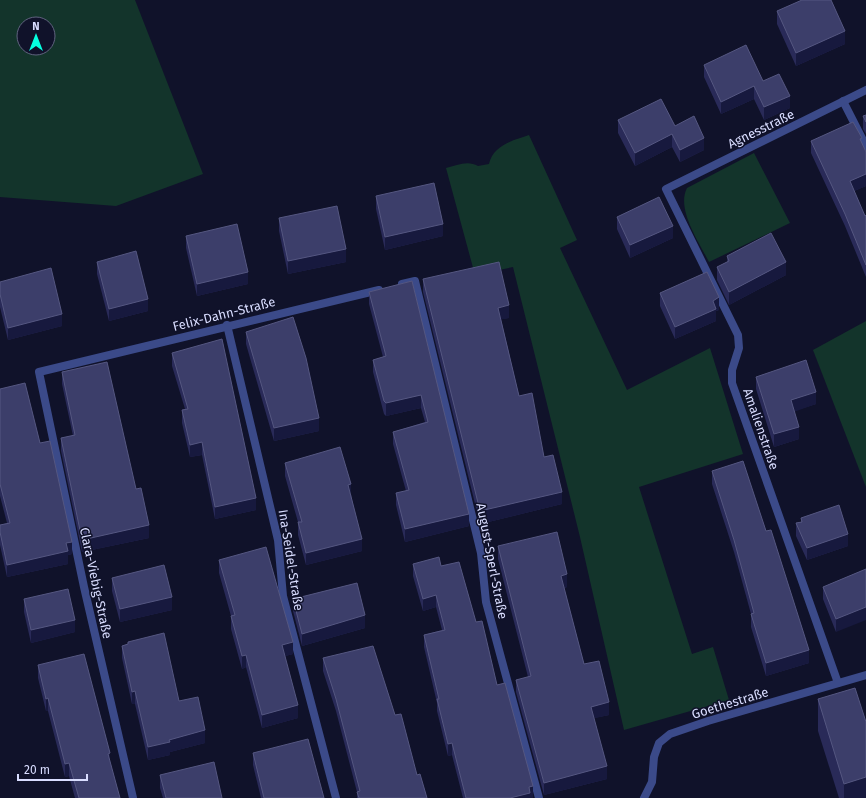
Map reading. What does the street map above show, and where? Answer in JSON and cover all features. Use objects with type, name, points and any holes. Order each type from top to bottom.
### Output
[{"type":"street","name":"Agnesstraße","points":[[666,189],[866,90]]},
{"type":"street","points":[[843,101],[866,146]]},
{"type":"street","name":"Amalienstraße","points":[[666,189],[738,335],[739,348],[732,370],[732,383],[838,683]]},
{"type":"street","name":"Felix-Dahn-Straße","points":[[39,372],[227,325],[415,281]]},
{"type":"street","name":"August-Sperl-Straße","points":[[415,281],[481,553],[486,602],[539,798]]},
{"type":"street","name":"Ina-Seidel-Straße","points":[[227,325],[278,540],[283,596],[336,798]]},
{"type":"street","name":"Clara-Viebig-Straße","points":[[39,372],[84,587],[132,798]]},
{"type":"street","name":"Goethestraße","points":[[644,798],[652,782],[654,757],[659,744],[670,734],[708,721],[866,675]]},
{"type":"green space","points":[[0,0],[135,0],[203,174],[116,206],[0,197]]},
{"type":"green space","points":[[529,135],[577,240],[560,248],[627,390],[710,348],[743,454],[639,487],[692,654],[713,647],[729,700],[624,730],[580,537],[513,267],[475,275],[446,168],[466,163],[478,166],[489,164],[491,158],[499,148],[511,141]]},
{"type":"green space","points":[[754,153],[790,223],[709,262],[686,215],[684,196],[687,188]]},
{"type":"green space","points":[[866,321],[866,487],[813,350]]},
{"type":"building","points":[[802,0],[831,0],[845,31],[796,53],[777,11]]},
{"type":"building","points":[[746,45],[763,81],[779,74],[790,96],[764,107],[754,86],[721,102],[704,65]]},
{"type":"building","points":[[661,99],[675,126],[694,116],[704,138],[680,150],[672,134],[635,153],[618,120]]},
{"type":"building","points":[[866,115],[866,122],[863,116]]},
{"type":"building","points":[[853,122],[862,138],[860,139],[866,152],[866,174],[850,181],[865,216],[866,215],[866,265],[845,214],[811,141]]},
{"type":"building","points":[[434,183],[443,224],[385,237],[376,196]]},
{"type":"building","points":[[659,197],[673,226],[630,245],[617,217]]},
{"type":"building","points":[[337,206],[346,249],[288,261],[279,218]]},
{"type":"building","points":[[237,224],[248,272],[197,284],[186,236]]},
{"type":"building","points":[[771,233],[786,262],[729,292],[717,267],[729,261],[727,256]]},
{"type":"building","points":[[136,251],[148,299],[109,309],[97,262]]},
{"type":"building","points":[[499,262],[509,305],[498,308],[519,396],[532,393],[544,457],[553,455],[562,492],[480,511],[423,279]]},
{"type":"building","points":[[51,268],[62,314],[8,328],[0,294],[0,282]]},
{"type":"building","points":[[707,272],[719,297],[713,301],[716,309],[675,327],[660,293]]},
{"type":"building","points":[[412,281],[469,514],[405,529],[396,493],[409,490],[393,432],[428,422],[421,395],[386,403],[384,401],[373,360],[386,356],[369,292]]},
{"type":"building","points":[[293,317],[306,358],[319,418],[274,428],[246,332]]},
{"type":"building","points":[[222,339],[256,498],[215,507],[202,442],[190,445],[182,410],[188,409],[172,353]]},
{"type":"building","points":[[806,360],[816,392],[791,400],[799,427],[774,434],[756,377]]},
{"type":"building","points":[[107,362],[136,489],[141,488],[149,525],[82,540],[61,438],[75,435],[62,372]]},
{"type":"building","points":[[25,383],[40,443],[50,441],[72,542],[66,543],[68,551],[7,565],[0,532],[0,525],[10,523],[0,484],[0,389]]},
{"type":"building","points":[[340,447],[351,484],[348,485],[362,539],[306,553],[298,522],[302,522],[285,463]]},
{"type":"building","points":[[743,461],[766,531],[771,530],[809,650],[766,663],[751,614],[754,613],[734,540],[712,471]]},
{"type":"building","points":[[839,505],[848,534],[807,548],[796,523],[802,522],[801,518]]},
{"type":"building","points":[[557,532],[567,574],[561,576],[584,664],[599,661],[609,702],[591,707],[607,766],[544,783],[516,680],[531,676],[498,546]]},
{"type":"building","points":[[266,547],[293,642],[282,645],[298,705],[262,715],[246,655],[242,656],[231,616],[235,615],[219,560]]},
{"type":"building","points":[[439,557],[441,566],[459,562],[476,622],[482,621],[497,685],[505,683],[533,786],[529,787],[530,793],[510,798],[466,798],[452,743],[448,744],[424,635],[445,630],[436,595],[423,599],[413,564]]},
{"type":"building","points":[[164,565],[172,597],[120,609],[112,578]]},
{"type":"building","points":[[866,569],[866,607],[836,619],[823,587]]},
{"type":"building","points":[[357,583],[365,615],[302,634],[293,599]]},
{"type":"building","points":[[68,589],[75,620],[31,630],[24,599]]},
{"type":"building","points":[[164,633],[179,701],[198,697],[205,730],[169,740],[170,742],[148,747],[135,691],[132,692],[122,646],[128,644],[128,642]]},
{"type":"building","points":[[373,646],[395,715],[401,714],[417,775],[420,774],[427,798],[359,798],[357,792],[360,791],[336,699],[323,658]]},
{"type":"building","points":[[84,654],[110,753],[108,754],[120,798],[79,798],[69,763],[65,764],[48,698],[46,699],[38,665]]},
{"type":"building","points":[[855,688],[866,722],[866,777],[844,784],[818,699]]},
{"type":"building","points":[[308,739],[324,798],[264,798],[253,753]]},
{"type":"building","points":[[214,762],[222,798],[166,798],[160,775]]}]
